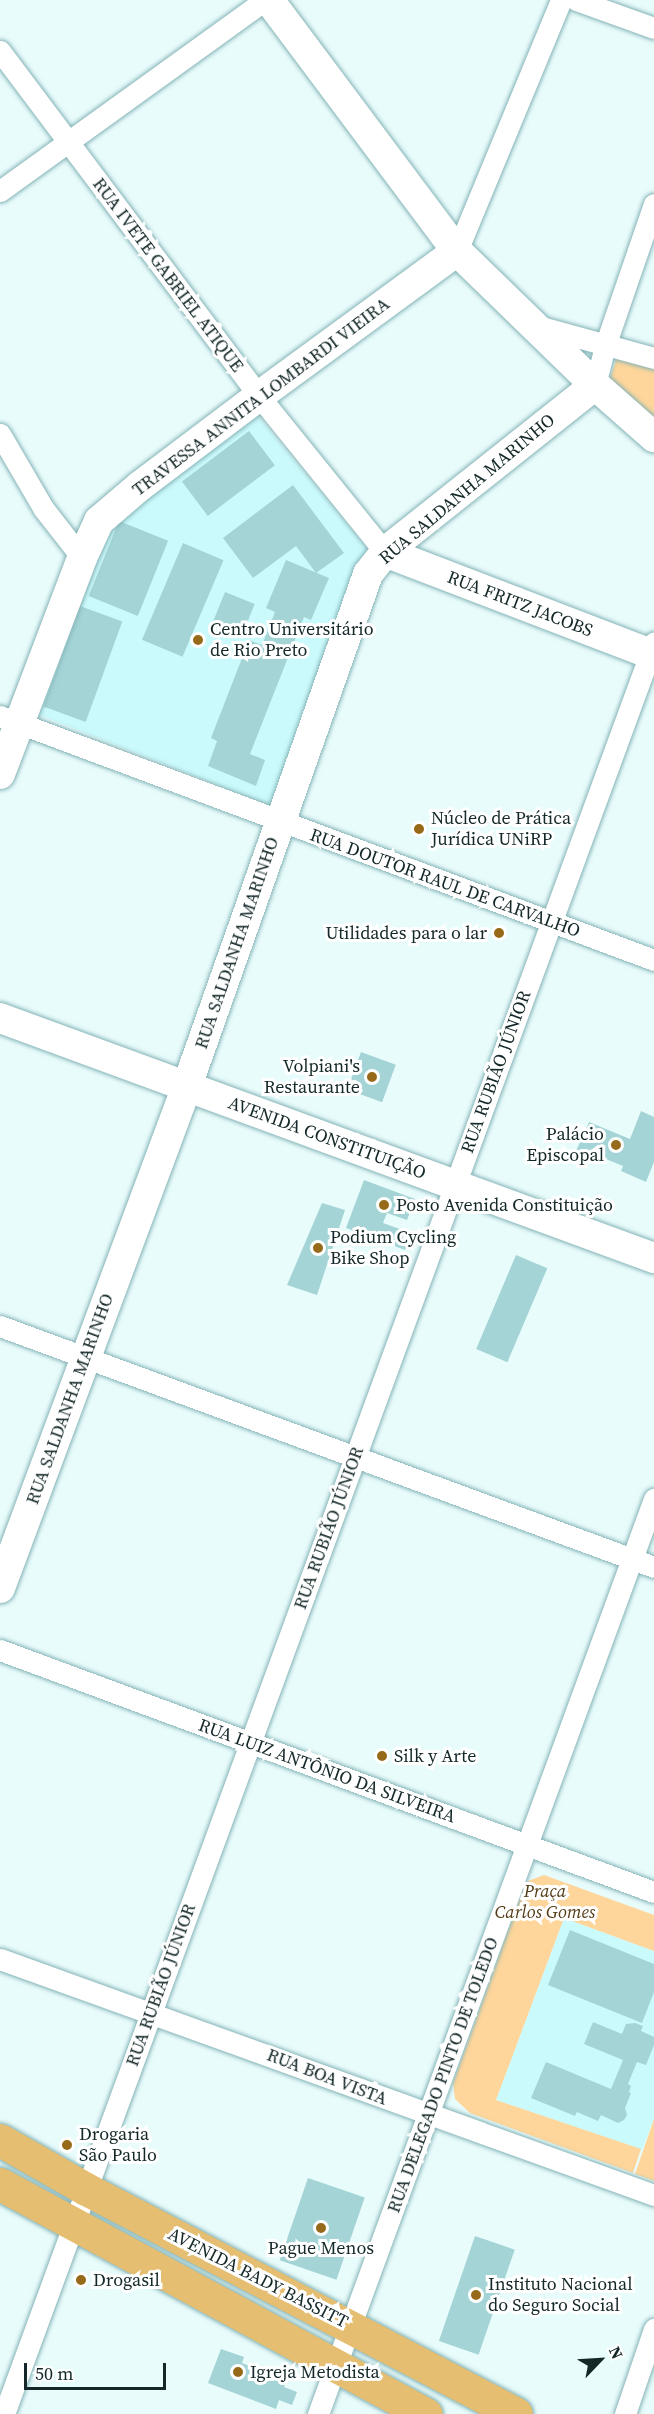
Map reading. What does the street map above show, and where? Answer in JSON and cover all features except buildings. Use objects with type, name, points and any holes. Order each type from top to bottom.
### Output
[{"type":"main road","name":"AVENIDA BADY BASSITT","points":[[0,2140],[86,2188],[516,2414]]},
{"type":"main road","points":[[0,2184],[335,2367],[426,2414]]},
{"type":"street","points":[[0,191],[267,0],[457,251],[537,326],[595,385],[654,437]]},
{"type":"street","points":[[457,251],[561,0]]},
{"type":"street","points":[[576,0],[654,28]]},
{"type":"street","name":"RUA IVETE GABRIEL ATIQUE","points":[[0,51],[259,396],[385,552]]},
{"type":"street","points":[[595,385],[605,346],[654,204]]},
{"type":"street","name":"TRAVESSA ANNITA LOMBARDI VIEIRA","points":[[0,774],[10,719],[99,520],[259,396],[457,251]]},
{"type":"street","points":[[537,326],[654,358]]},
{"type":"street","name":"RUA SALDANHA MARINHO","points":[[0,1588],[187,1086],[368,574],[385,552],[595,385]]},
{"type":"street","points":[[0,434],[43,508],[82,558]]},
{"type":"street","name":"RUA FRITZ JACOBS","points":[[385,552],[653,650]]},
{"type":"street","name":"RUA RUBIÃO JÚNIOR","points":[[4,2414],[653,650]]},
{"type":"street","name":"RUA DOUTOR RAUL DE CARVALHO","points":[[10,719],[654,960]]},
{"type":"street","name":"AVENIDA CONSTITUIÇÃO","points":[[0,1018],[654,1258]]},
{"type":"street","points":[[0,1326],[654,1568]]},
{"type":"street","name":"RUA DELEGADO PINTO DE TOLEDO","points":[[318,2414],[654,1499]]},
{"type":"street","name":"RUA LUIZ ANTÔNIO DA SILVEIRA","points":[[0,1650],[654,1892]]},
{"type":"street","name":"RUA BOA VISTA","points":[[0,1959],[151,2011],[429,2115],[654,2195]]},
{"type":"street","points":[[625,2414],[654,2329]]},
{"type":"shaded area","name":"Centro Universitário de Rio Preto","points":[[257,415],[369,551],[272,806],[37,714],[106,529]]},
{"type":"shaded area","points":[[564,1918],[654,1951],[654,2119],[642,2150],[496,2100]]},
{"type":"green space","points":[[617,357],[654,366],[654,422],[609,381]]},
{"type":"green space","name":"Praça Carlos Gomes","points":[[544,1875],[654,1915],[654,1951],[564,1918],[496,2100],[641,2149],[633,2173],[470,2113],[455,2099],[453,2083],[523,1890],[528,1881]]},
{"type":"green space","points":[[654,2119],[654,2181],[635,2174]]},
{"type":"place","name":"Centro Universitário de Rio Preto","points":[[198,640]]},
{"type":"place","name":"Núcleo de Prática Jurídica UNiRP","points":[[419,829]]},
{"type":"place","name":"Utilidades para o lar","points":[[499,933]]},
{"type":"place","name":"Volpiani's Restaurante","points":[[372,1077]]},
{"type":"place","name":"Palácio Episcopal","points":[[616,1145]]},
{"type":"place","name":"Posto Avenida Constituição","points":[[384,1205]]},
{"type":"place","name":"Podium Cycling Bike Shop","points":[[318,1248]]},
{"type":"place","name":"Silk y Arte","points":[[382,1756]]},
{"type":"place","name":"Drogaria São Paulo","points":[[67,2145]]},
{"type":"place","name":"Pague Menos","points":[[321,2228]]},
{"type":"place","name":"Drogasil","points":[[81,2280]]},
{"type":"place","name":"Instituto Nacional do Seguro Social","points":[[476,2295]]},
{"type":"place","name":"Igreja Metodista","points":[[238,2372]]}]
